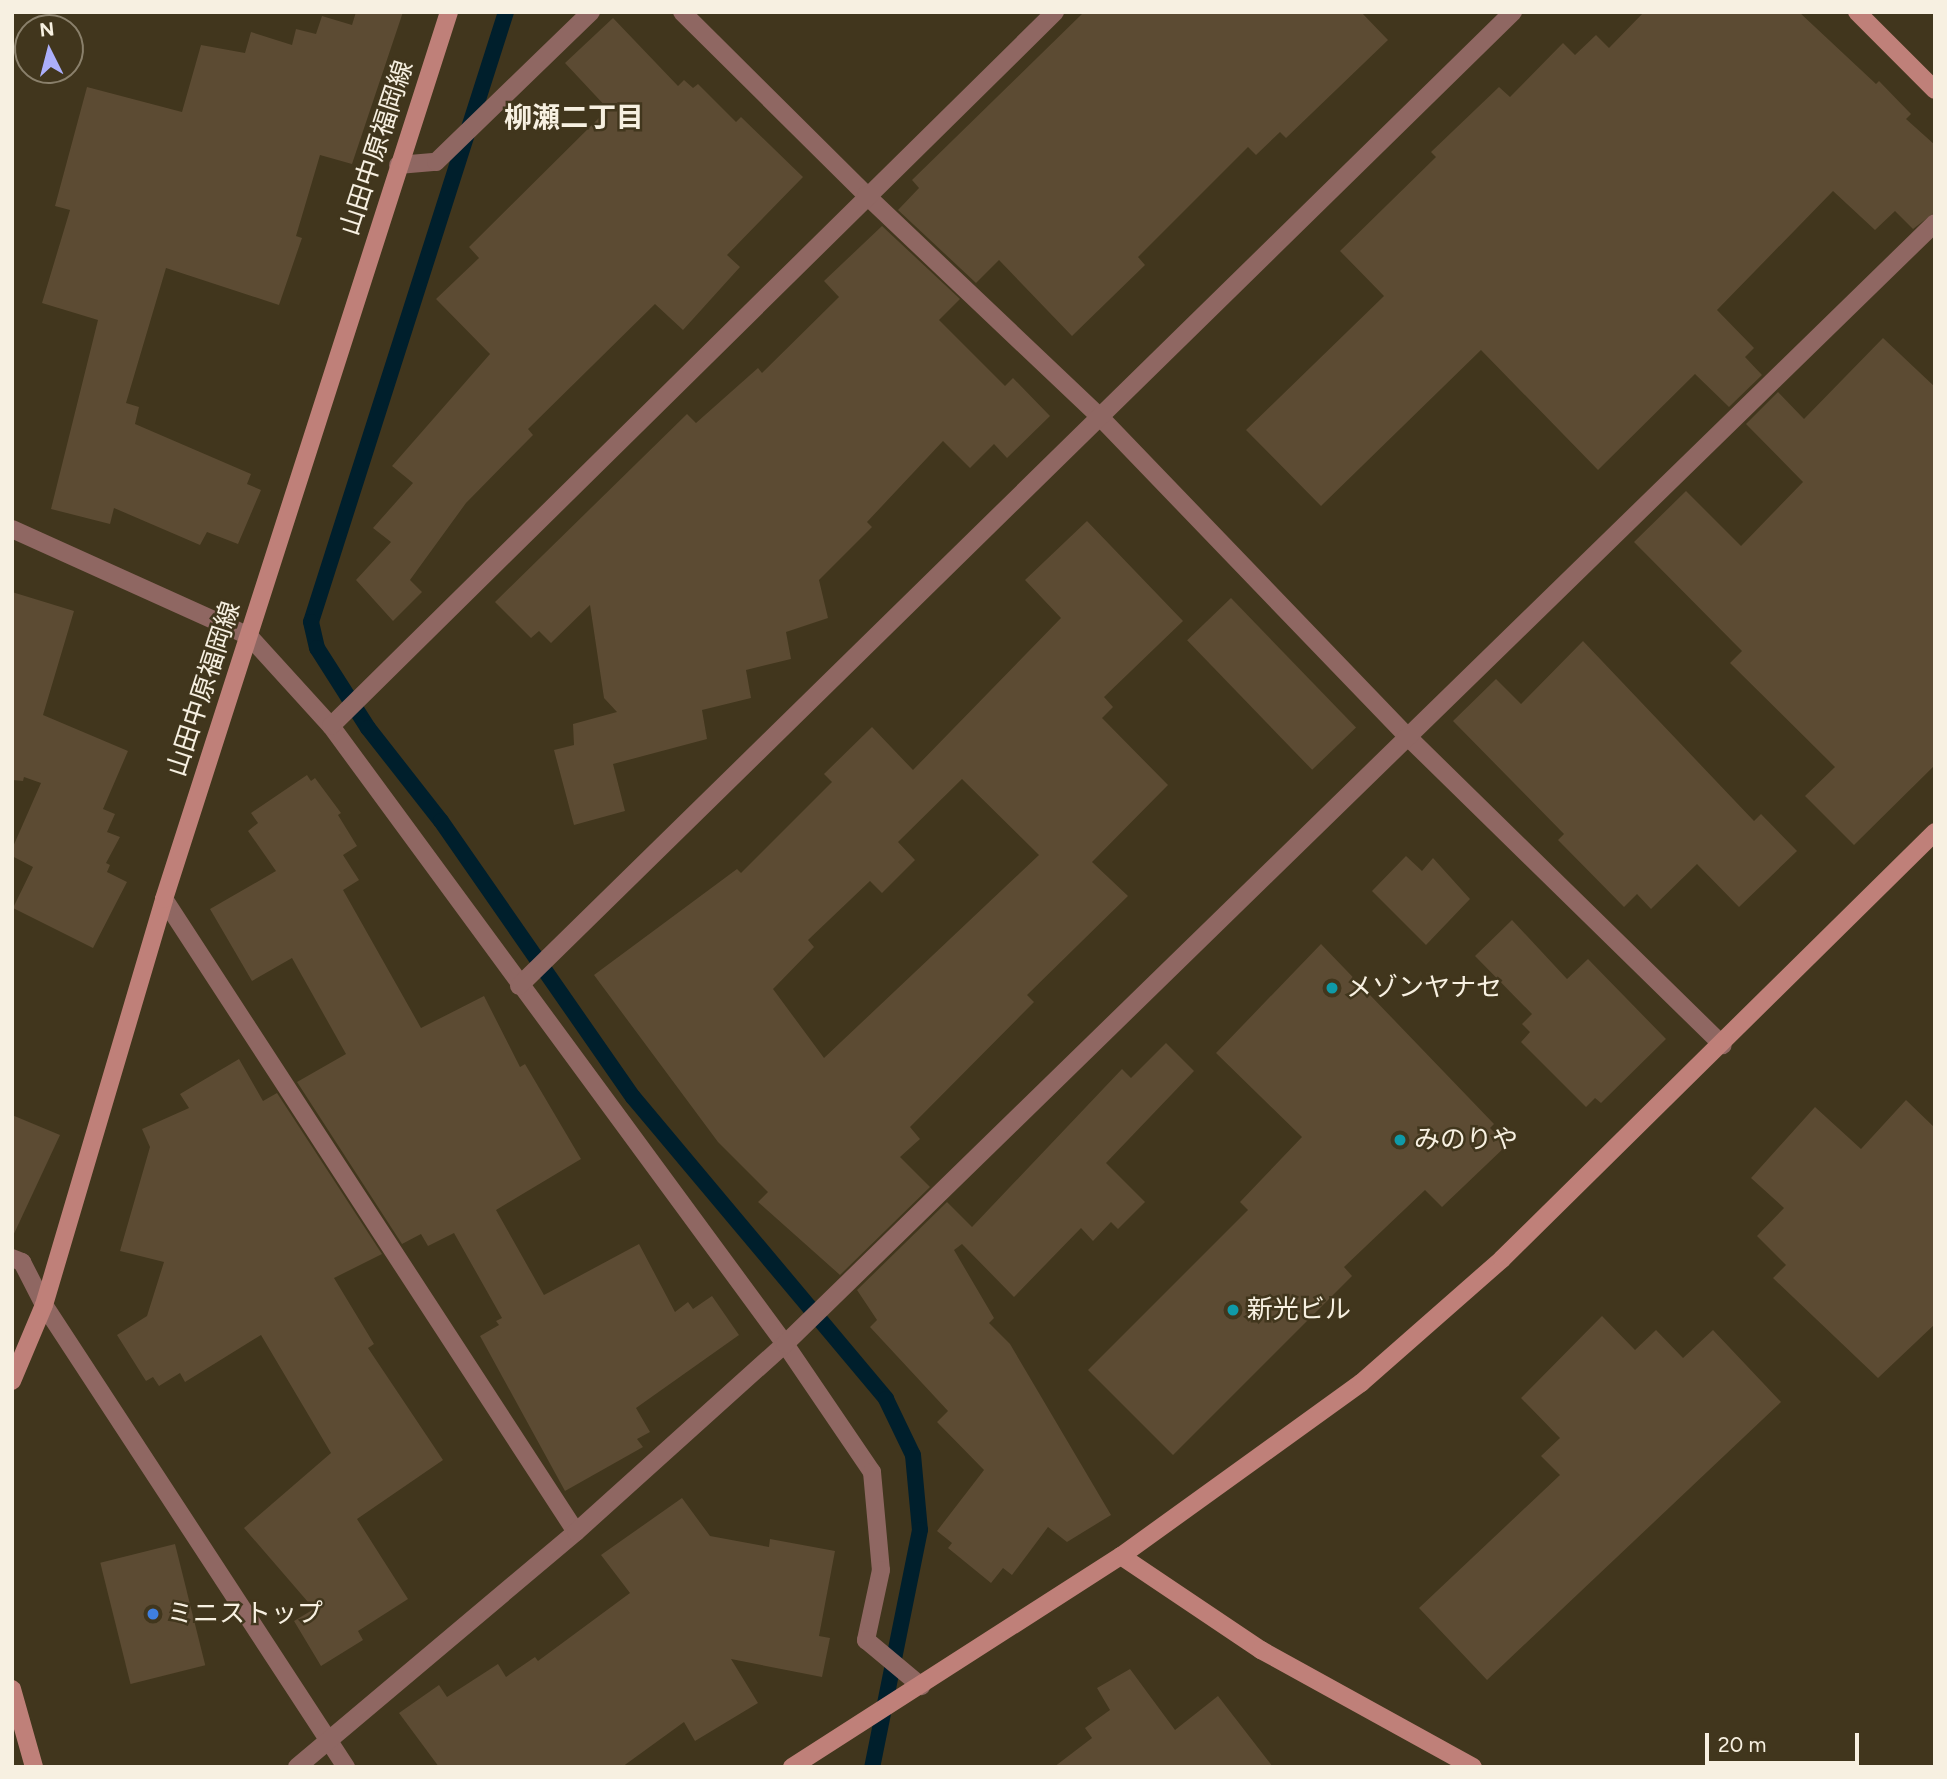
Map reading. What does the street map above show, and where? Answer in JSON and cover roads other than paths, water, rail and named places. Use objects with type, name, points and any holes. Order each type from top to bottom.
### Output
[{"type":"street","name":"山田中原福岡線","points":[[12,1381],[44,1304],[164,899],[449,12]]},
{"type":"street","points":[[398,165],[436,162],[591,12]]},
{"type":"street","points":[[682,12],[866,195],[1100,417],[1409,738],[1723,1045]]},
{"type":"street","points":[[331,726],[624,441],[866,195],[1055,12]]},
{"type":"street","points":[[519,986],[1513,12]]},
{"type":"street","points":[[1857,12],[1935,90]]},
{"type":"street","points":[[297,1767],[576,1532],[785,1344],[1935,223]]},
{"type":"street","points":[[12,529],[249,635],[331,726],[519,986],[785,1344],[872,1472],[881,1570],[866,1640],[904,1669],[921,1686]]},
{"type":"street","points":[[792,1767],[1121,1556],[1362,1383],[1502,1259],[1723,1045],[1935,832]]},
{"type":"street","points":[[164,899],[576,1532]]},
{"type":"street","points":[[12,1258],[22,1262],[44,1304],[346,1767]]},
{"type":"street","points":[[1121,1556],[1261,1650],[1474,1767]]},
{"type":"street","points":[[12,1689],[34,1767]]},
{"type":"waterway","points":[[506,12],[311,622],[317,648],[368,728],[441,821],[633,1097],[886,1399],[913,1455],[920,1530],[872,1767]]},
{"type":"place","name":"メゾンヤナセ","points":[[1332,988]]},
{"type":"place","name":"みのりや","points":[[1400,1140]]},
{"type":"place","name":"新光ビル","points":[[1233,1310]]},
{"type":"place","name":"ミニストップ","points":[[153,1614]]},
{"type":"district","name":"柳瀬二丁目","points":[[574,117]]}]
